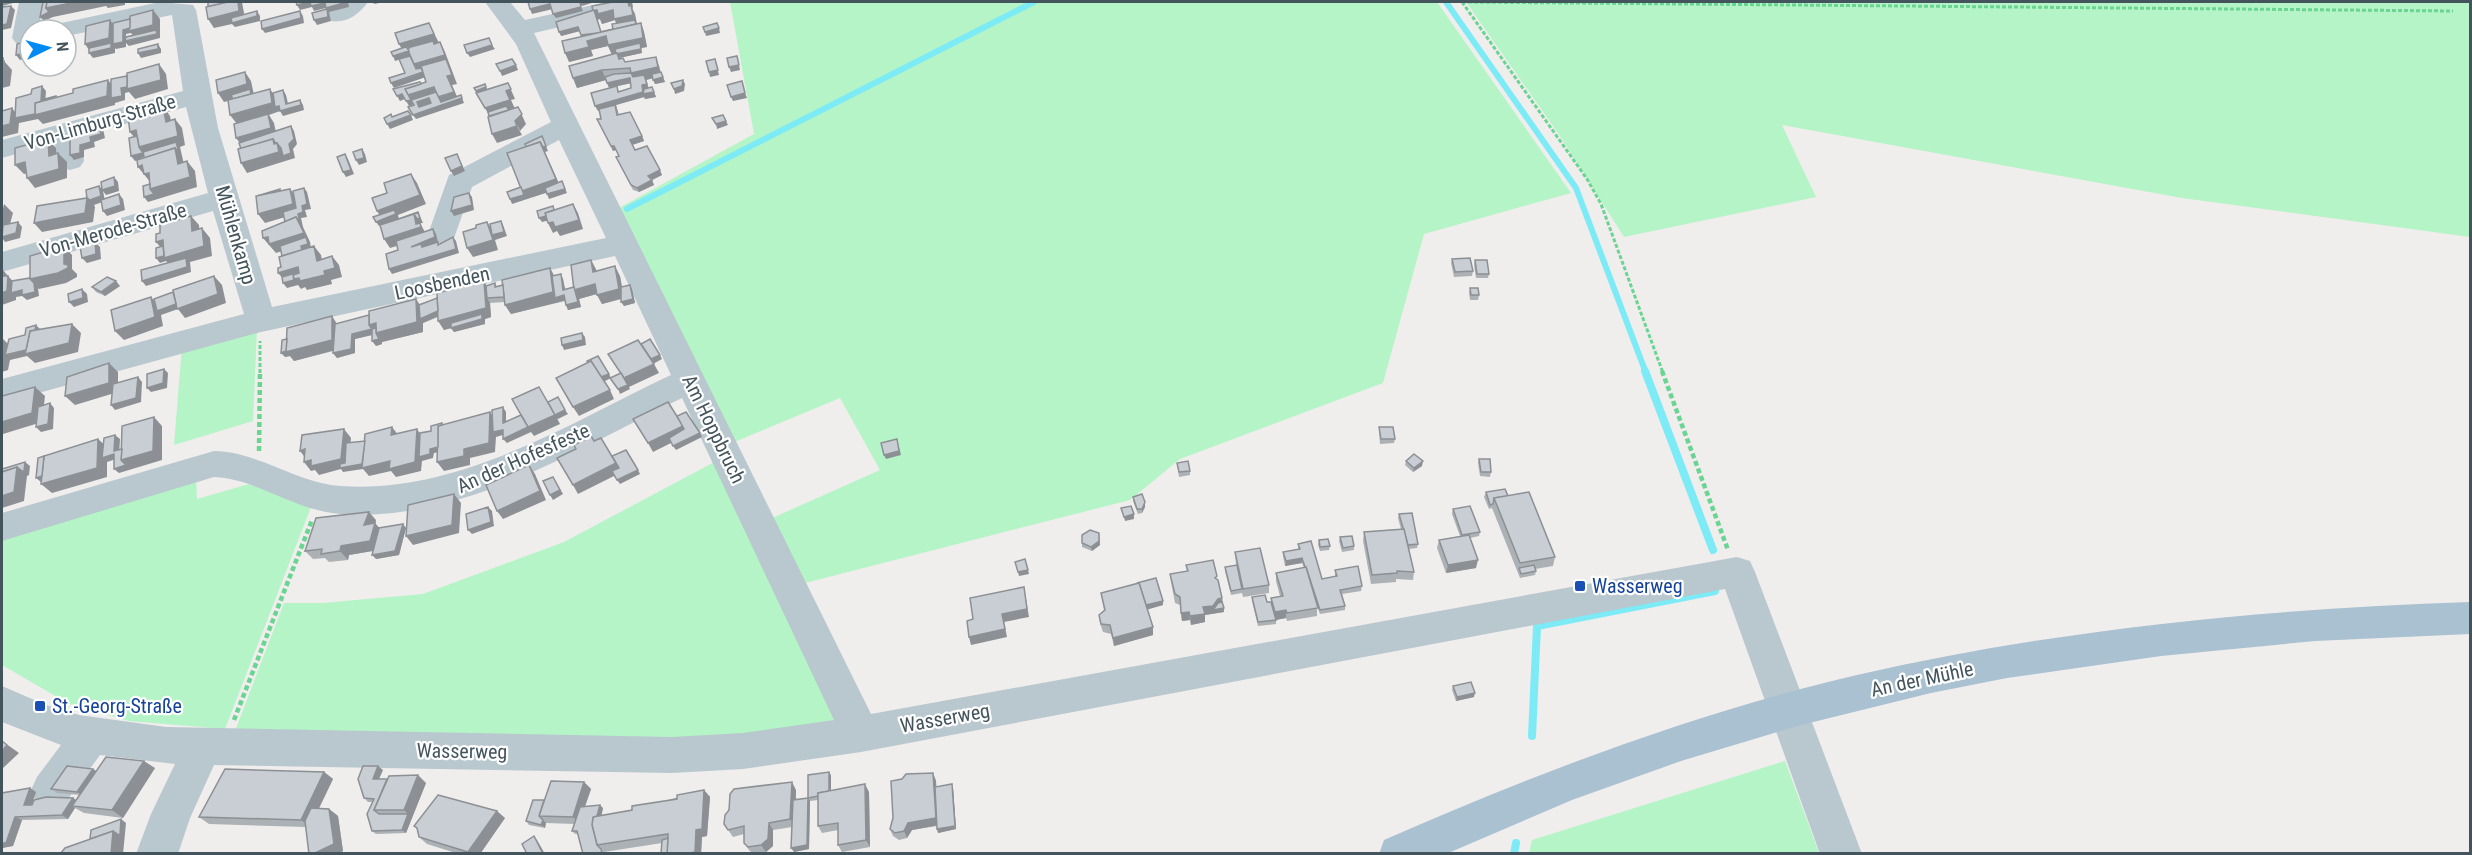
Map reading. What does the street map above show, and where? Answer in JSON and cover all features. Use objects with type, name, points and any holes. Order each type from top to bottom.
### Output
[{"type":"main road","name":"An der Mühle","points":[[1399,854],[1541,794],[1670,749],[1789,712],[1904,682],[2095,648],[2284,626],[2470,618]]},
{"type":"street","points":[[26,18],[31,2]]},
{"type":"street","points":[[335,15],[351,9],[356,2]]},
{"type":"street","name":"Am Hoppbruch","points":[[497,2],[520,29],[534,52],[566,125],[861,734]]},
{"type":"street","name":"Mühlenkamp","points":[[78,26],[167,7],[180,8],[184,11],[186,49],[224,198],[261,321]]},
{"type":"street","points":[[520,29],[607,9]]},
{"type":"street","name":"Von-Limburg-Straße","points":[[2,150],[198,95]]},
{"type":"street","points":[[444,234],[455,189],[462,180],[566,125]]},
{"type":"street","points":[[69,131],[70,161]]},
{"type":"street","name":"Von-Merode-Straße","points":[[2,262],[224,198]]},
{"type":"street","name":"Loosbenden","points":[[261,321],[624,244]]},
{"type":"street","points":[[2,391],[261,321]]},
{"type":"street","name":"An der Hofesfeste","points":[[2,527],[206,465],[231,464],[259,472],[297,492],[320,498],[363,501],[399,500],[471,484],[691,380]]},
{"type":"street","points":[[1737,572],[1841,854]]},
{"type":"street","name":"Wasserweg","points":[[2,703],[45,724],[90,736],[214,746],[696,755],[743,752],[861,734],[1737,572]]},
{"type":"street","points":[[51,790],[90,736]]},
{"type":"street","points":[[157,854],[171,814],[214,746]]},
{"type":"path","points":[[1462,2],[2453,11]]},
{"type":"path","points":[[1462,2],[1587,179],[1601,204],[1737,572]]},
{"type":"path","points":[[259,472],[261,321]]},
{"type":"path","points":[[214,746],[320,498]]},
{"type":"green space","points":[[730,2],[1437,2],[1571,193],[1424,234],[1383,383],[1180,459],[1130,500],[801,584],[770,519],[880,470],[840,398],[732,443],[619,208],[754,134]]},
{"type":"green space","points":[[1466,2],[2470,2],[2470,237],[2182,198],[1782,125],[1816,197],[1624,237],[1560,136]]},
{"type":"green space","points":[[257,329],[253,421],[174,445],[182,346]]},
{"type":"green space","points":[[720,459],[841,721],[681,742],[235,731],[284,603],[322,603],[423,594],[564,542]]},
{"type":"green space","points":[[196,477],[197,499],[249,484],[311,507],[225,729],[129,721],[69,704],[2,665],[2,539]]},
{"type":"green space","points":[[1785,761],[1819,853],[1529,853],[1532,840]]},
{"type":"building","points":[[43,2],[47,2],[46,8],[49,12],[40,17]]},
{"type":"building","points":[[47,2],[76,2],[46,8]]},
{"type":"building","points":[[208,2],[228,2],[208,7]]},
{"type":"building","points":[[238,2],[239,11],[208,19],[206,7]]},
{"type":"building","points":[[310,2],[347,2],[326,8],[325,3],[311,6]]},
{"type":"building","points":[[528,2],[580,2],[581,7],[553,14],[550,4],[530,9]]},
{"type":"building","points":[[628,2],[633,15],[614,19],[613,10],[598,14],[597,10],[593,11],[592,6]]},
{"type":"building","points":[[11,6],[7,24],[2,25],[2,7]]},
{"type":"building","points":[[327,9],[328,17],[314,20],[312,13]]},
{"type":"building","points":[[153,10],[153,25],[129,31],[130,16]]},
{"type":"building","points":[[594,10],[601,32],[613,29],[612,24],[635,20],[636,24],[598,33],[581,35],[578,27],[559,32],[556,22]]},
{"type":"building","points":[[257,11],[257,16],[232,23],[231,18]]},
{"type":"building","points":[[300,11],[301,18],[262,29],[261,21]]},
{"type":"building","points":[[130,19],[130,28],[123,30],[123,42],[113,44],[113,23]]},
{"type":"building","points":[[110,20],[109,38],[85,44],[86,26]]},
{"type":"building","points":[[429,23],[434,34],[399,44],[395,33]]},
{"type":"building","points":[[641,23],[643,38],[608,45],[606,36],[587,41],[589,47],[565,53],[562,41]]},
{"type":"building","points":[[717,23],[719,28],[705,32],[703,27]]},
{"type":"building","points":[[156,30],[157,34],[125,41],[126,37]]},
{"type":"building","points":[[489,38],[492,45],[467,53],[464,45]]},
{"type":"building","points":[[433,41],[434,44],[440,42],[445,55],[414,64],[407,48]]},
{"type":"building","points":[[111,43],[111,48],[89,53],[89,48]]},
{"type":"building","points":[[640,43],[641,49],[616,54],[615,49]]},
{"type":"building","points":[[158,44],[158,49],[138,53],[138,49]]},
{"type":"building","points":[[408,46],[409,51],[393,56],[391,52]]},
{"type":"building","points":[[617,53],[619,59],[623,58],[625,62],[656,57],[658,67],[631,73],[630,68],[602,70],[573,78],[569,66]]},
{"type":"building","points":[[410,56],[416,69],[421,68],[423,72],[391,83],[389,78],[405,73],[399,59]]},
{"type":"building","points":[[737,56],[739,65],[729,67],[727,58]]},
{"type":"building","points":[[446,59],[452,75],[447,76],[454,92],[438,97],[434,87],[408,95],[405,89],[426,82],[421,66]]},
{"type":"building","points":[[512,59],[516,65],[500,71],[496,64]]},
{"type":"building","points":[[715,59],[718,70],[709,72],[706,61]]},
{"type":"building","points":[[159,64],[161,80],[127,89],[127,73]]},
{"type":"building","points":[[245,72],[247,84],[218,93],[216,80]]},
{"type":"building","points":[[661,72],[663,77],[653,80],[652,74]]},
{"type":"building","points":[[631,73],[633,77],[644,75],[647,84],[642,85],[643,92],[595,106],[591,93],[617,86],[618,92],[631,88],[630,78],[607,83],[605,77]]},
{"type":"building","points":[[127,76],[127,87],[121,88],[122,96],[111,98],[111,79]]},
{"type":"building","points":[[108,80],[107,96],[35,115],[35,103],[73,93],[73,89]]},
{"type":"building","points":[[683,80],[682,86],[674,89],[671,83]]},
{"type":"building","points":[[742,81],[745,93],[731,97],[727,85]]},
{"type":"building","points":[[420,82],[421,84],[405,89],[411,100],[406,101],[402,94],[397,96],[393,89]]},
{"type":"building","points":[[508,83],[511,89],[506,91],[510,100],[485,108],[476,93]]},
{"type":"building","points":[[485,84],[486,87],[476,91],[474,88]]},
{"type":"building","points":[[42,86],[41,100],[56,97],[35,103],[35,114],[15,118],[16,98],[31,94],[32,89]]},
{"type":"building","points":[[652,87],[654,92],[643,94],[644,89]]},
{"type":"building","points":[[250,89],[251,94],[233,99],[231,95]]},
{"type":"building","points":[[270,89],[272,103],[230,115],[228,100]]},
{"type":"building","points":[[283,90],[286,104],[300,100],[301,105],[280,111],[279,106],[275,107],[273,93]]},
{"type":"building","points":[[436,92],[441,102],[461,95],[462,98],[413,115],[408,107],[414,105],[411,100]],"holes":[[[429,98],[431,103],[419,107],[417,102]]]},
{"type":"building","points":[[615,105],[617,115],[630,112],[642,136],[630,140],[635,150],[647,146],[660,170],[648,176],[652,180],[637,188],[631,185],[616,157],[619,156],[614,146],[611,146],[597,119],[601,119],[599,109]]},
{"type":"building","points":[[163,106],[166,122],[175,119],[178,136],[139,147],[136,130],[130,132],[128,117]]},
{"type":"building","points":[[506,106],[509,110],[489,116],[488,112]]},
{"type":"building","points":[[518,107],[522,114],[515,121],[517,126],[492,134],[488,117]]},
{"type":"building","points":[[12,108],[10,124],[2,126],[2,111]]},
{"type":"building","points":[[408,111],[411,115],[387,124],[384,118],[391,114],[392,117]]},
{"type":"building","points":[[268,114],[271,128],[236,138],[234,124]]},
{"type":"building","points":[[723,115],[726,121],[716,124],[712,118]]},
{"type":"building","points":[[99,124],[101,134],[90,137],[91,142],[80,145],[80,153],[70,155],[70,138],[89,132],[89,127]]},
{"type":"building","points":[[291,126],[294,139],[289,144],[291,153],[283,156],[281,148],[273,139],[241,149],[239,143]]},
{"type":"building","points":[[137,136],[143,153],[131,156],[129,138]]},
{"type":"building","points":[[542,136],[546,146],[543,147],[540,142],[526,147],[525,144]]},
{"type":"building","points":[[48,139],[49,156],[58,153],[59,169],[27,178],[25,162],[15,165],[15,148]]},
{"type":"building","points":[[273,139],[274,144],[277,143],[279,152],[241,163],[238,149]]},
{"type":"building","points":[[176,142],[179,153],[175,148],[139,160],[144,156],[143,152]]},
{"type":"building","points":[[540,142],[556,179],[522,191],[507,153]]},
{"type":"building","points":[[175,148],[178,164],[187,161],[190,177],[150,189],[149,173],[144,174],[142,165],[138,167],[137,160]]},
{"type":"building","points":[[362,149],[364,158],[356,160],[353,152]]},
{"type":"building","points":[[345,154],[351,170],[343,172],[337,157]]},
{"type":"building","points":[[457,154],[462,166],[451,171],[445,158]]},
{"type":"building","points":[[411,174],[420,195],[377,211],[372,198],[387,193],[384,183]]},
{"type":"building","points":[[114,177],[115,186],[102,190],[101,182]]},
{"type":"building","points":[[562,181],[565,189],[547,194],[545,188]]},
{"type":"building","points":[[150,184],[150,189],[154,194],[144,197],[143,186]]},
{"type":"building","points":[[99,186],[101,196],[87,199],[86,190]]},
{"type":"building","points":[[521,187],[524,195],[510,199],[507,192]]},
{"type":"building","points":[[304,188],[307,204],[302,206],[303,212],[298,214],[300,222],[296,217],[285,222],[283,212],[296,208],[293,191]]},
{"type":"building","points":[[280,189],[280,191],[257,196]]},
{"type":"building","points":[[290,189],[293,204],[258,214],[256,196]]},
{"type":"building","points":[[469,193],[472,205],[451,211],[454,197]]},
{"type":"building","points":[[119,194],[121,205],[103,211],[101,200]]},
{"type":"building","points":[[87,198],[85,213],[34,223],[37,206]]},
{"type":"building","points":[[573,204],[579,220],[555,227],[553,222],[548,223],[545,213]]},
{"type":"building","points":[[553,206],[554,210],[539,218],[537,211]]},
{"type":"building","points":[[394,210],[396,214],[376,222],[373,217]]},
{"type":"building","points":[[418,212],[420,218],[417,219],[414,214],[396,220]]},
{"type":"building","points":[[414,214],[416,224],[420,223],[421,227],[384,239],[380,225]]},
{"type":"building","points":[[191,216],[192,231],[202,228],[204,246],[164,258],[163,240],[156,242],[156,234],[160,233],[160,225]]},
{"type":"building","points":[[296,217],[304,233],[269,244],[268,237],[263,238],[262,231]]},
{"type":"building","points":[[501,221],[504,232],[492,235],[490,224]]},
{"type":"building","points":[[18,222],[16,233],[2,237],[3,225]]},
{"type":"building","points":[[487,222],[493,240],[467,248],[463,232]]},
{"type":"building","points":[[433,229],[435,237],[411,247],[421,244],[422,247],[438,242],[438,245],[453,237],[456,249],[389,269],[386,254],[398,250],[396,241]]},
{"type":"building","points":[[306,237],[308,244],[301,246],[302,250],[282,256],[280,246]]},
{"type":"building","points":[[95,242],[96,254],[82,258],[80,247]]},
{"type":"building","points":[[64,246],[64,264],[68,265],[68,268],[58,273],[30,279],[30,256]]},
{"type":"building","points":[[163,246],[164,256],[156,258],[156,248]]},
{"type":"building","points":[[314,246],[317,261],[332,256],[335,268],[324,271],[325,275],[300,281],[299,278],[294,279],[293,275],[299,273],[298,267],[278,273],[278,268],[281,267],[279,257]]},
{"type":"building","points":[[186,258],[187,267],[142,281],[141,270]]},
{"type":"building","points":[[1470,258],[1473,271],[1455,272],[1452,259]]},
{"type":"building","points":[[591,260],[593,272],[615,266],[619,289],[597,295],[595,284],[574,290],[571,265]]},
{"type":"building","points":[[1475,260],[1487,260],[1489,274],[1477,274]]},
{"type":"building","points":[[550,268],[553,292],[505,305],[502,280]]},
{"type":"building","points":[[299,272],[293,275],[294,280],[283,283],[282,277]]},
{"type":"building","points":[[561,274],[563,290],[574,287],[578,302],[566,305],[564,295],[555,298],[552,276]]},
{"type":"building","points":[[2,276],[8,276],[7,291],[2,293]]},
{"type":"building","points":[[214,276],[218,294],[177,309],[173,290]]},
{"type":"building","points":[[107,277],[116,281],[101,292],[92,287]]},
{"type":"building","points":[[30,278],[34,283],[35,292],[22,295],[22,290],[11,293],[12,281]]},
{"type":"building","points":[[484,281],[486,308],[438,321],[437,293]]},
{"type":"building","points":[[495,283],[495,287],[503,285],[504,297],[487,298],[486,286]]},
{"type":"building","points":[[630,285],[633,299],[621,302],[621,287]]},
{"type":"building","points":[[1470,288],[1478,288],[1479,295],[1471,295]]},
{"type":"building","points":[[82,289],[83,298],[69,302],[68,294]]},
{"type":"building","points":[[173,292],[176,304],[157,311],[154,299]]},
{"type":"building","points":[[151,297],[155,317],[115,331],[111,310]]},
{"type":"building","points":[[437,298],[438,311],[420,319],[419,305]]},
{"type":"building","points":[[416,299],[417,322],[376,333],[376,323],[369,325],[369,311]]},
{"type":"building","points":[[482,314],[482,319],[451,328],[451,323]]},
{"type":"building","points":[[369,315],[369,325],[372,329],[352,334],[351,349],[333,353],[335,324]]},
{"type":"building","points":[[332,316],[332,340],[286,352],[287,328]]},
{"type":"building","points":[[72,324],[69,343],[25,354],[30,331]]},
{"type":"building","points":[[36,325],[35,330],[30,331],[26,350],[5,355],[9,339],[25,335],[26,328]]},
{"type":"building","points":[[376,328],[379,339],[372,341],[372,329]]},
{"type":"building","points":[[582,333],[583,340],[562,345],[561,338]]},
{"type":"building","points":[[287,339],[286,351],[281,353],[282,340]]},
{"type":"building","points":[[650,339],[660,355],[651,359],[641,344]]},
{"type":"building","points":[[638,340],[654,364],[624,378],[608,354]]},
{"type":"building","points":[[598,356],[609,374],[601,377],[591,361],[588,363],[587,361]]},
{"type":"building","points":[[591,361],[610,390],[573,407],[556,378]]},
{"type":"building","points":[[109,363],[109,383],[65,396],[67,377]]},
{"type":"building","points":[[164,369],[163,383],[147,388],[147,374]]},
{"type":"building","points":[[621,373],[628,385],[618,389],[610,378]]},
{"type":"building","points":[[138,377],[136,398],[111,405],[113,384]]},
{"type":"building","points":[[35,387],[32,413],[2,422],[2,396]]},
{"type":"building","points":[[539,387],[555,415],[528,427],[512,399]]},
{"type":"building","points":[[558,397],[565,410],[555,415],[548,402]]},
{"type":"building","points":[[668,402],[683,426],[648,443],[633,419]]},
{"type":"building","points":[[50,403],[48,424],[36,427],[38,407]]},
{"type":"building","points":[[503,407],[503,423],[521,415],[528,427],[503,439],[503,430],[493,432],[492,410]]},
{"type":"building","points":[[490,412],[489,443],[464,449],[464,456],[437,462],[438,426]]},
{"type":"building","points":[[686,412],[700,433],[673,446],[669,438],[684,429],[677,416]]},
{"type":"building","points":[[154,417],[153,451],[121,460],[122,426]]},
{"type":"building","points":[[442,423],[438,426],[438,447],[430,449],[430,454],[419,457],[420,433],[431,431],[431,426]]},
{"type":"building","points":[[392,427],[391,435],[417,429],[415,462],[389,469],[390,461],[362,468],[365,434]]},
{"type":"building","points":[[1379,427],[1393,427],[1395,439],[1381,439]]},
{"type":"building","points":[[344,429],[341,459],[311,466],[311,460],[304,462],[305,449],[300,451],[302,435]]},
{"type":"building","points":[[115,435],[114,451],[122,449],[121,460],[126,465],[114,469],[114,454],[102,458],[104,438]]},
{"type":"building","points":[[591,436],[594,441],[601,438],[616,463],[573,485],[557,458],[576,449],[574,445]]},
{"type":"building","points":[[98,439],[97,468],[41,484],[44,456]]},
{"type":"building","points":[[897,439],[899,451],[884,455],[881,443]]},
{"type":"building","points":[[365,441],[362,464],[340,468],[340,464],[345,463],[346,443]]},
{"type":"building","points":[[626,450],[638,470],[617,480],[612,471],[619,468],[612,456]]},
{"type":"building","points":[[1414,454],[1423,461],[1414,468],[1406,461]]},
{"type":"building","points":[[44,456],[42,476],[36,478],[38,458]]},
{"type":"building","points":[[1479,459],[1490,459],[1491,472],[1481,472]]},
{"type":"building","points":[[1188,461],[1190,471],[1179,472],[1177,463]]},
{"type":"building","points":[[25,462],[24,471],[17,467],[2,472],[2,469]]},
{"type":"building","points":[[529,465],[540,491],[497,511],[486,485]]},
{"type":"building","points":[[17,467],[14,492],[2,496],[2,472]]},
{"type":"building","points":[[553,477],[560,490],[550,495],[543,481]]},
{"type":"building","points":[[1505,489],[1508,496],[1494,498],[1493,504],[1490,505],[1486,492]]},
{"type":"building","points":[[1529,492],[1555,557],[1520,563],[1494,498]]},
{"type":"building","points":[[454,494],[452,525],[406,536],[408,505]]},
{"type":"building","points":[[1142,494],[1145,502],[1142,509],[1137,509],[1133,497]]},
{"type":"building","points":[[1131,506],[1134,514],[1124,517],[1121,508]]},
{"type":"building","points":[[1470,506],[1480,532],[1462,535],[1453,509]]},
{"type":"building","points":[[488,507],[491,522],[468,530],[466,514]]},
{"type":"building","points":[[369,512],[364,525],[375,523],[370,541],[341,546],[340,551],[321,554],[322,549],[305,551],[316,518]]},
{"type":"building","points":[[1412,513],[1418,544],[1408,545],[1399,514]]},
{"type":"building","points":[[403,524],[395,551],[372,555],[379,528]]},
{"type":"building","points":[[1404,529],[1414,572],[1397,571],[1397,573],[1372,575],[1364,532]]},
{"type":"building","points":[[1090,530],[1099,533],[1099,541],[1091,547],[1082,543],[1082,535]]},
{"type":"building","points":[[1469,535],[1478,560],[1448,565],[1439,540]]},
{"type":"building","points":[[1352,536],[1354,546],[1343,548],[1340,537]]},
{"type":"building","points":[[1328,539],[1330,546],[1320,547],[1319,540]]},
{"type":"building","points":[[1311,541],[1322,579],[1337,576],[1335,570],[1358,566],[1362,586],[1340,590],[1345,606],[1320,610],[1302,558],[1286,561],[1283,552],[1300,549],[1298,544]]},
{"type":"building","points":[[1260,548],[1269,585],[1243,589],[1235,552]]},
{"type":"building","points":[[1025,559],[1028,570],[1018,572],[1015,562]]},
{"type":"building","points":[[1213,560],[1217,576],[1215,578],[1218,580],[1222,598],[1218,599],[1213,606],[1203,607],[1205,614],[1190,616],[1189,612],[1181,613],[1180,597],[1175,594],[1170,574],[1188,571],[1186,565]]},
{"type":"building","points":[[1237,565],[1242,589],[1231,591],[1225,567]]},
{"type":"building","points":[[1534,565],[1536,571],[1521,574],[1519,568]]},
{"type":"building","points":[[1306,567],[1318,608],[1287,613],[1286,610],[1275,612],[1271,598],[1283,596],[1276,573]]},
{"type":"building","points":[[1156,578],[1163,601],[1146,605],[1139,583],[1137,583]]},
{"type":"building","points":[[1139,583],[1153,627],[1113,638],[1110,625],[1101,624],[1099,615],[1105,610],[1101,593]]},
{"type":"building","points":[[1024,587],[1027,609],[1002,614],[1005,629],[969,637],[967,621],[973,619],[970,598]]},
{"type":"building","points":[[1265,595],[1267,602],[1271,602],[1276,620],[1258,622],[1252,597]]},
{"type":"building","points":[[1222,602],[1224,608],[1213,610],[1218,603]]},
{"type":"building","points":[[1471,682],[1475,693],[1457,697],[1453,686]]},
{"type":"building","points":[[2,741],[7,745],[2,751]]},
{"type":"building","points":[[106,757],[144,761],[112,810],[72,806]]},
{"type":"building","points":[[67,766],[93,769],[77,792],[51,789]]},
{"type":"building","points":[[363,766],[378,766],[373,779],[387,779],[374,810],[379,814],[408,814],[402,830],[372,831],[367,814],[374,799],[364,798],[358,779]]},
{"type":"building","points":[[225,769],[324,772],[301,820],[199,817]]},
{"type":"building","points":[[829,772],[829,791],[808,798],[808,775]]},
{"type":"building","points":[[933,773],[936,818],[908,823],[904,831],[895,833],[890,829],[893,818],[891,781],[902,779],[906,774]]},
{"type":"building","points":[[418,775],[404,810],[374,810],[389,776]]},
{"type":"building","points":[[551,781],[584,782],[573,817],[539,816]]},
{"type":"building","points":[[792,782],[790,819],[769,823],[768,839],[761,845],[748,847],[744,843],[744,826],[728,830],[724,824],[725,815],[729,810],[730,794],[734,789]]},
{"type":"building","points":[[865,784],[866,840],[838,845],[838,823],[818,826],[818,793]]},
{"type":"building","points":[[952,784],[955,826],[937,829],[935,787]]},
{"type":"building","points":[[30,788],[24,805],[32,805],[34,800],[46,797],[73,798],[62,815],[15,817],[6,843],[2,843],[2,793]]},
{"type":"building","points":[[704,790],[702,829],[696,830],[695,852],[667,854],[668,834],[597,845],[592,825],[593,817],[632,810],[632,806],[677,799],[677,795]]},
{"type":"building","points":[[438,795],[497,811],[468,852],[419,837],[417,828],[414,826]]},
{"type":"building","points":[[808,798],[807,845],[791,848],[793,800]]},
{"type":"building","points":[[533,800],[544,800],[539,816],[543,820],[541,825],[526,821]]},
{"type":"building","points":[[600,805],[597,816],[593,817],[592,825],[602,854],[583,854],[577,831],[572,831],[580,807]]},
{"type":"building","points":[[311,808],[329,809],[334,844],[309,854],[305,821]]},
{"type":"building","points":[[121,819],[119,835],[113,831],[90,839],[91,830]]},
{"type":"building","points":[[113,831],[111,854],[60,854],[65,848]]},
{"type":"building","points":[[534,836],[543,854],[527,854],[522,844]]},
{"type":"building","points":[[668,838],[667,854],[661,854],[662,840]]},
{"type":"waterway","points":[[627,209],[1034,2]]},
{"type":"waterway","points":[[1446,2],[1576,188],[1646,373]]},
{"type":"waterway","points":[[1645,371],[1713,550]]},
{"type":"waterway","points":[[1532,736],[1537,626],[1715,591]]},
{"type":"waterway","points":[[1514,854],[1516,843]]},
{"type":"place","name":"Wasserweg","points":[[1580,586]]},
{"type":"place","name":"St.-Georg-Straße","points":[[40,706]]}]
